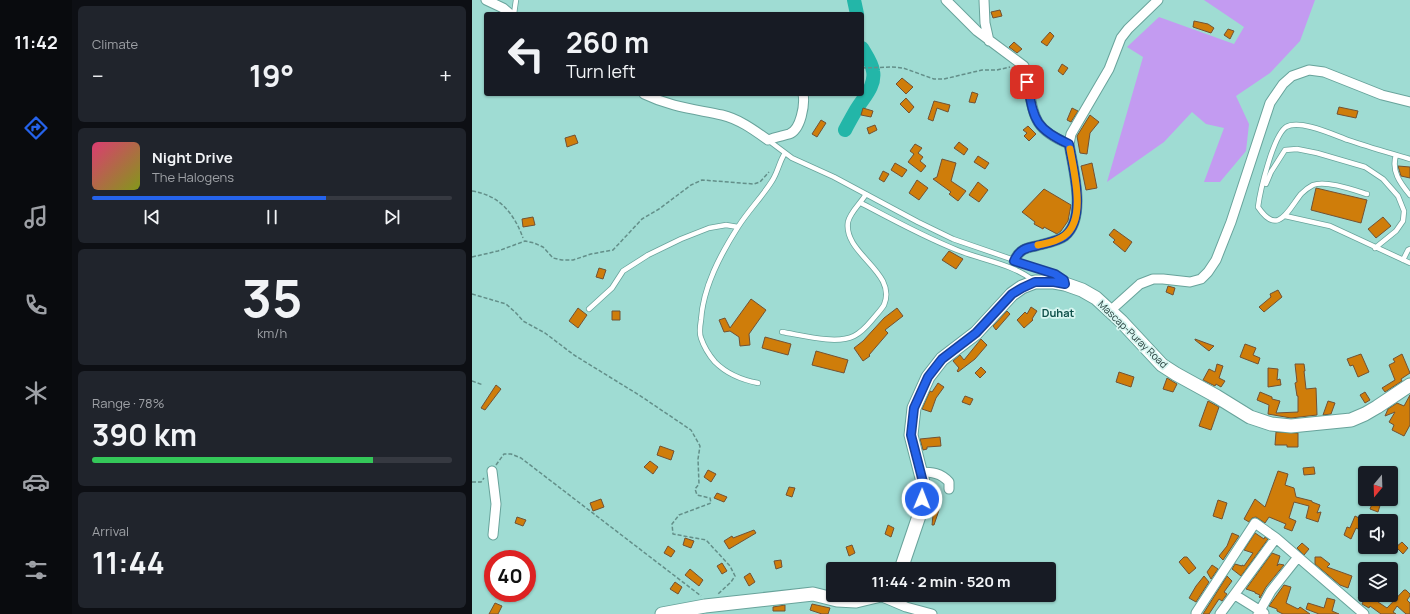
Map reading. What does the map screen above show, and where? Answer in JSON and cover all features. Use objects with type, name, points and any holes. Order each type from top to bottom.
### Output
[{"type":"street","points":[[486,0],[503,8],[508,12]]},
{"type":"street","points":[[946,0],[977,31],[1024,66],[1033,113],[1038,123],[1053,137],[1069,144]]},
{"type":"street","points":[[984,0],[985,23],[989,41]]},
{"type":"street","points":[[1014,261],[1019,252],[1030,247],[1057,240],[1065,236],[1071,229],[1076,218],[1078,207],[1069,144],[1074,127],[1109,69],[1121,38],[1128,29],[1158,0]]},
{"type":"street","points":[[1110,310],[1140,284],[1153,279],[1190,282],[1201,279],[1208,272],[1216,260],[1226,236],[1270,103],[1288,79],[1302,72],[1316,70],[1382,95],[1410,102]]},
{"type":"street","points":[[648,96],[676,106],[738,121],[768,140],[790,134],[795,130],[803,108],[803,96]]},
{"type":"street","name":"Mascap-Puray Road","points":[[903,562],[920,513],[924,486],[911,435],[914,408],[928,377],[942,359],[976,333],[1012,294],[1035,282],[1054,282],[1065,284],[1082,290],[1096,298],[1110,310],[1162,365],[1250,417],[1271,424],[1291,426],[1352,420],[1371,411],[1410,386]]},
{"type":"street","points":[[492,470],[496,504],[493,535]]},
{"type":"street","points":[[920,472],[930,472],[942,476],[949,482],[949,489]]},
{"type":"street","points":[[1196,613],[1255,523],[1276,538],[1364,614]]},
{"type":"street","points":[[1220,614],[1276,538]]},
{"type":"street","points":[[1235,595],[1261,613],[1271,591],[1298,557]]},
{"type":"street","points":[[662,614],[705,606],[813,594],[826,597]]},
{"type":"street","points":[[896,602],[906,607],[932,614]]},
{"type":"lane","points":[[514,12],[516,0]]},
{"type":"lane","points":[[1367,194],[1337,186],[1323,184],[1314,185],[1302,193],[1285,216],[1275,220],[1269,220],[1262,214],[1258,207],[1274,145],[1282,131],[1288,126],[1299,125],[1329,132],[1348,140],[1410,159]]},
{"type":"lane","points":[[768,140],[785,153],[834,177],[953,240],[1055,274],[1064,280],[1065,284]]},
{"type":"lane","points":[[1259,200],[1271,172],[1285,150],[1297,149],[1318,153],[1365,167],[1383,179],[1398,196],[1404,211],[1403,221],[1396,231],[1375,248]]},
{"type":"lane","points":[[758,383],[741,379],[718,364],[710,356],[701,338],[701,314],[705,292],[715,267],[738,227],[773,180],[779,168],[780,160],[785,153]]},
{"type":"lane","points":[[1396,155],[1394,166],[1396,175],[1410,195]]},
{"type":"lane","points":[[782,332],[842,339],[853,336],[864,329],[883,307],[886,297],[886,287],[852,242],[849,233],[848,222],[851,214],[861,203],[866,194]]},
{"type":"lane","points":[[861,203],[924,236],[976,257],[1016,270],[1035,282]]},
{"type":"lane","points":[[1285,216],[1330,226],[1410,263]]},
{"type":"lane","points":[[589,309],[612,288],[623,271],[648,255],[709,228],[726,225],[738,227]]},
{"type":"lane","points":[[1403,260],[1409,250],[1410,244]]},
{"type":"path","points":[[864,68],[903,68],[934,80],[982,70],[997,70],[1009,67],[1019,62]]},
{"type":"path","points":[[472,257],[498,251],[525,241],[543,247],[553,258],[562,260],[573,260],[591,254],[613,250],[642,219],[659,209],[691,185],[702,180],[754,184],[760,182],[780,160]]},
{"type":"path","points":[[472,191],[480,192],[493,197],[507,209],[519,226],[524,238]]},
{"type":"path","points":[[472,294],[506,304],[523,321],[544,333],[574,355],[639,395],[691,430],[700,446],[698,458],[699,484],[695,489],[696,495],[710,498],[711,503],[679,515],[672,524],[673,534],[706,540],[730,566],[735,576],[731,582],[705,606],[700,594],[522,458],[510,454],[504,454],[481,482],[472,482]]},
{"type":"path","points":[[472,381],[483,385]]},
{"type":"shaded area","points":[[1204,0],[1315,0],[1300,41],[1270,73],[1236,96],[1249,124],[1246,151],[1220,182],[1204,182],[1224,128],[1206,124],[1192,112],[1164,142],[1107,182],[1143,57],[1127,47],[1159,17],[1234,44],[1244,27]]},
{"type":"building","points":[[1000,10],[1002,16],[993,18],[991,12]]},
{"type":"building","points":[[1194,21],[1208,24],[1214,28],[1211,33],[1193,27]]},
{"type":"building","points":[[1228,29],[1234,31],[1230,39],[1224,35]]},
{"type":"building","points":[[1050,32],[1054,36],[1047,46],[1041,42]]},
{"type":"building","points":[[1014,42],[1022,49],[1017,53],[1009,47]]},
{"type":"building","points":[[1062,64],[1068,68],[1063,75],[1058,71]]},
{"type":"building","points":[[902,78],[913,87],[906,94],[896,84]]},
{"type":"building","points":[[972,92],[978,94],[975,103],[969,102]]},
{"type":"building","points":[[906,98],[914,107],[909,113],[900,104]]},
{"type":"building","points":[[934,101],[950,105],[948,112],[937,108],[933,121],[928,119]]},
{"type":"building","points":[[1339,107],[1358,111],[1356,118],[1337,114]]},
{"type":"building","points":[[863,108],[873,111],[871,117],[861,115]]},
{"type":"building","points":[[1072,108],[1078,111],[1071,122],[1067,120]]},
{"type":"building","points":[[1090,115],[1099,122],[1090,133],[1087,154],[1080,153],[1077,136]]},
{"type":"building","points":[[821,120],[826,123],[817,137],[812,134]]},
{"type":"building","points":[[875,125],[877,130],[869,134],[867,128]]},
{"type":"building","points":[[1028,126],[1036,134],[1029,141],[1024,136],[1027,133],[1023,130]]},
{"type":"building","points":[[575,135],[578,143],[567,147],[565,138]]},
{"type":"building","points":[[959,142],[968,149],[964,155],[954,148]]},
{"type":"building","points":[[915,144],[922,148],[918,153],[923,157],[920,161],[926,166],[921,172],[908,162],[914,154],[910,151]]},
{"type":"building","points":[[978,156],[989,163],[985,169],[974,162]]},
{"type":"building","points":[[942,159],[956,163],[951,181],[966,191],[958,201],[949,194],[951,192],[933,179],[937,177]]},
{"type":"building","points":[[895,163],[907,170],[902,177],[891,170]]},
{"type":"building","points":[[1092,163],[1097,188],[1086,190],[1081,166]]},
{"type":"building","points":[[1398,166],[1410,167],[1410,178],[1401,176]]},
{"type":"building","points":[[883,171],[889,174],[884,182],[879,179]]},
{"type":"building","points":[[917,180],[928,188],[919,200],[909,193]]},
{"type":"building","points":[[978,182],[988,190],[979,202],[969,195]]},
{"type":"building","points":[[1316,188],[1367,200],[1361,223],[1311,210]]},
{"type":"building","points":[[1044,189],[1071,205],[1068,221],[1057,234],[1044,227],[1043,229],[1034,224],[1035,222],[1022,212]]},
{"type":"building","points":[[533,217],[535,225],[523,227],[522,219]]},
{"type":"building","points":[[1383,217],[1391,226],[1376,238],[1368,229]]},
{"type":"building","points":[[1114,229],[1132,242],[1125,252],[1113,242],[1115,240],[1109,235]]},
{"type":"building","points":[[949,251],[963,259],[956,269],[942,260]]},
{"type":"building","points":[[599,268],[606,270],[603,279],[596,277]]},
{"type":"building","points":[[1168,286],[1175,288],[1173,295],[1166,292]]},
{"type":"building","points":[[1278,290],[1282,297],[1264,312],[1259,307],[1271,297],[1270,294]]},
{"type":"building","points":[[751,299],[766,310],[749,334],[750,345],[740,346],[739,337],[730,331],[724,332],[719,320],[725,318],[730,328]]},
{"type":"building","points":[[1031,307],[1037,311],[1032,319],[1033,320],[1024,328],[1017,320],[1025,312],[1027,314]]},
{"type":"building","points":[[578,308],[587,315],[578,328],[569,321]]},
{"type":"building","points":[[897,308],[903,316],[885,330],[888,333],[869,355],[870,356],[863,361],[854,348],[863,341],[884,318]]},
{"type":"building","points":[[612,311],[620,311],[620,320],[612,320]]},
{"type":"building","points":[[1007,311],[1010,314],[996,330],[993,326]]},
{"type":"building","points":[[765,337],[791,344],[788,355],[762,348]]},
{"type":"building","points":[[981,339],[987,345],[975,359],[958,372],[957,371],[959,368],[953,361],[960,355],[964,360]]},
{"type":"building","points":[[1195,339],[1214,346],[1209,351]]},
{"type":"building","points":[[1245,344],[1256,348],[1253,355],[1260,358],[1258,364],[1240,357]]},
{"type":"building","points":[[816,351],[848,360],[844,373],[812,365]]},
{"type":"building","points":[[1361,354],[1369,372],[1358,377],[1353,365],[1350,366],[1347,359]]},
{"type":"building","points":[[1402,354],[1410,373],[1401,379],[1402,381],[1385,392],[1382,388],[1395,380],[1389,365],[1395,362],[1393,359]]},
{"type":"building","points":[[1217,364],[1223,366],[1219,378],[1225,381],[1221,387],[1216,384],[1215,386],[1203,380],[1209,369],[1215,372]]},
{"type":"building","points":[[1295,364],[1304,364],[1306,389],[1316,388],[1317,415],[1291,418],[1268,414],[1269,405],[1257,400],[1260,392],[1272,397],[1272,399],[1280,401],[1276,413],[1298,412]]},
{"type":"building","points":[[981,367],[986,372],[980,378],[975,373]]},
{"type":"building","points":[[1268,368],[1278,369],[1277,380],[1280,379],[1281,385],[1268,387]]},
{"type":"building","points":[[1119,372],[1134,377],[1131,387],[1116,382]]},
{"type":"building","points":[[1167,378],[1177,384],[1173,392],[1163,389]]},
{"type":"building","points":[[938,383],[944,387],[936,398],[931,412],[922,409],[930,391],[932,392]]},
{"type":"building","points":[[496,385],[501,389],[485,410],[481,408]]},
{"type":"building","points":[[1365,392],[1370,400],[1365,403],[1360,395]]},
{"type":"building","points":[[1410,395],[1410,425],[1404,436],[1392,430],[1394,425],[1389,422],[1395,412],[1385,416],[1388,409],[1397,403],[1404,406]]},
{"type":"building","points":[[965,396],[973,399],[970,405],[962,402]]},
{"type":"building","points":[[1208,401],[1219,407],[1211,430],[1199,426]]},
{"type":"building","points":[[1328,401],[1335,403],[1331,414],[1323,415]]},
{"type":"building","points":[[1276,432],[1298,433],[1298,447],[1275,445]]},
{"type":"building","points":[[940,437],[941,446],[927,447],[927,449],[923,450],[920,439]]},
{"type":"building","points":[[660,446],[674,451],[671,460],[657,455]]},
{"type":"building","points":[[650,461],[658,467],[653,474],[644,467]]},
{"type":"building","points":[[1314,467],[1315,474],[1304,475],[1303,468]]},
{"type":"building","points":[[708,470],[716,474],[711,482],[704,477]]},
{"type":"building","points":[[1278,471],[1288,474],[1285,485],[1294,488],[1296,497],[1312,501],[1320,505],[1317,513],[1321,512],[1318,522],[1306,518],[1309,506],[1294,502],[1289,518],[1296,521],[1292,531],[1284,528],[1286,524],[1269,517],[1265,523],[1256,517],[1252,518],[1249,522],[1244,519],[1255,499],[1265,507]]},
{"type":"building","points":[[789,487],[795,488],[792,497],[786,495]]},
{"type":"building","points":[[717,493],[727,497],[724,502],[714,498]]},
{"type":"building","points":[[934,494],[940,495],[939,510],[934,525],[932,525],[933,515],[928,513],[929,507],[933,509]]},
{"type":"building","points":[[601,499],[604,507],[593,511],[590,503]]},
{"type":"building","points":[[1218,500],[1227,503],[1222,519],[1213,516]]},
{"type":"building","points":[[1371,506],[1380,506],[1378,512],[1370,509]]},
{"type":"building","points":[[1355,516],[1358,518],[1358,529],[1356,528],[1351,539],[1344,535],[1347,527],[1350,528]]},
{"type":"building","points":[[517,517],[526,520],[523,526],[515,523]]},
{"type":"building","points":[[888,525],[894,528],[891,537],[885,534]]},
{"type":"building","points":[[754,530],[756,533],[729,549],[724,541],[732,536],[733,538]]},
{"type":"building","points":[[1232,533],[1239,536],[1223,560],[1219,556],[1227,546]]},
{"type":"building","points":[[1255,533],[1264,539],[1265,537],[1268,539],[1241,576],[1232,569],[1235,564],[1244,566],[1253,553],[1244,550]]},
{"type":"building","points":[[685,538],[694,541],[691,548],[683,545]]},
{"type":"building","points":[[1402,542],[1408,548],[1403,554],[1398,549],[1398,545]]},
{"type":"building","points":[[1302,543],[1309,549],[1304,555],[1297,548]]},
{"type":"building","points":[[852,545],[855,553],[849,556],[846,547]]},
{"type":"building","points":[[668,546],[675,551],[671,557],[664,553]]},
{"type":"building","points":[[1272,553],[1280,556],[1277,566],[1279,564],[1284,565],[1266,587],[1260,598],[1260,595],[1246,589]]},
{"type":"building","points":[[1184,557],[1187,557],[1196,568],[1189,574],[1179,562]]},
{"type":"building","points":[[1315,557],[1321,557],[1330,564],[1327,567],[1352,576],[1348,588],[1340,585],[1315,564]]},
{"type":"building","points":[[781,560],[782,567],[776,569],[774,561]]},
{"type":"building","points":[[722,563],[727,571],[722,574],[717,566]]},
{"type":"building","points":[[1212,565],[1218,569],[1211,579],[1207,572]]},
{"type":"building","points":[[690,569],[703,580],[699,586],[685,575]]},
{"type":"building","points":[[750,573],[755,582],[749,586],[744,577]]},
{"type":"building","points":[[1204,576],[1209,582],[1196,602],[1189,598]]},
{"type":"building","points":[[1227,576],[1232,581],[1224,592],[1227,594],[1222,601],[1219,599],[1209,614],[1203,614]]},
{"type":"building","points":[[675,582],[682,587],[678,594],[670,589]]},
{"type":"building","points":[[1284,585],[1291,587],[1286,603],[1298,609],[1300,607],[1310,614],[1283,614],[1277,611],[1277,609],[1269,606]]},
{"type":"building","points":[[1404,590],[1410,594],[1407,600],[1410,603],[1410,614],[1406,614],[1397,606],[1393,612],[1396,614],[1381,614],[1370,606],[1369,608],[1362,604],[1363,602],[1378,602],[1387,608],[1393,602],[1398,602],[1398,596]]},
{"type":"building","points":[[1327,598],[1335,600],[1332,611],[1339,614],[1319,614],[1306,609],[1308,603],[1324,608]]},
{"type":"building","points":[[495,603],[502,606],[498,614],[489,614]]},
{"type":"building","points":[[812,604],[830,608],[828,614],[822,614],[810,610]]},
{"type":"building","points":[[785,605],[785,611],[773,611],[773,607]]},
{"type":"waterway","points":[[854,0],[857,12]]},
{"type":"waterway","points":[[845,130],[873,82],[872,68],[864,51]]},
{"type":"slow traffic","points":[[1038,245],[1052,242],[1065,236],[1071,229],[1076,218],[1078,207],[1070,149]]},
{"type":"district","name":"Duhat","points":[[1058,312]]},
{"type":"route","points":[[922,499],[924,486],[911,435],[914,408],[928,377],[942,359],[976,333],[1012,294],[1035,282],[1045,281],[1065,284],[1064,280],[1055,274],[1014,261],[1019,252],[1023,250],[1052,242],[1065,236],[1071,229],[1076,218],[1078,207],[1069,144],[1053,137],[1038,123],[1033,113],[1027,82]]}]
